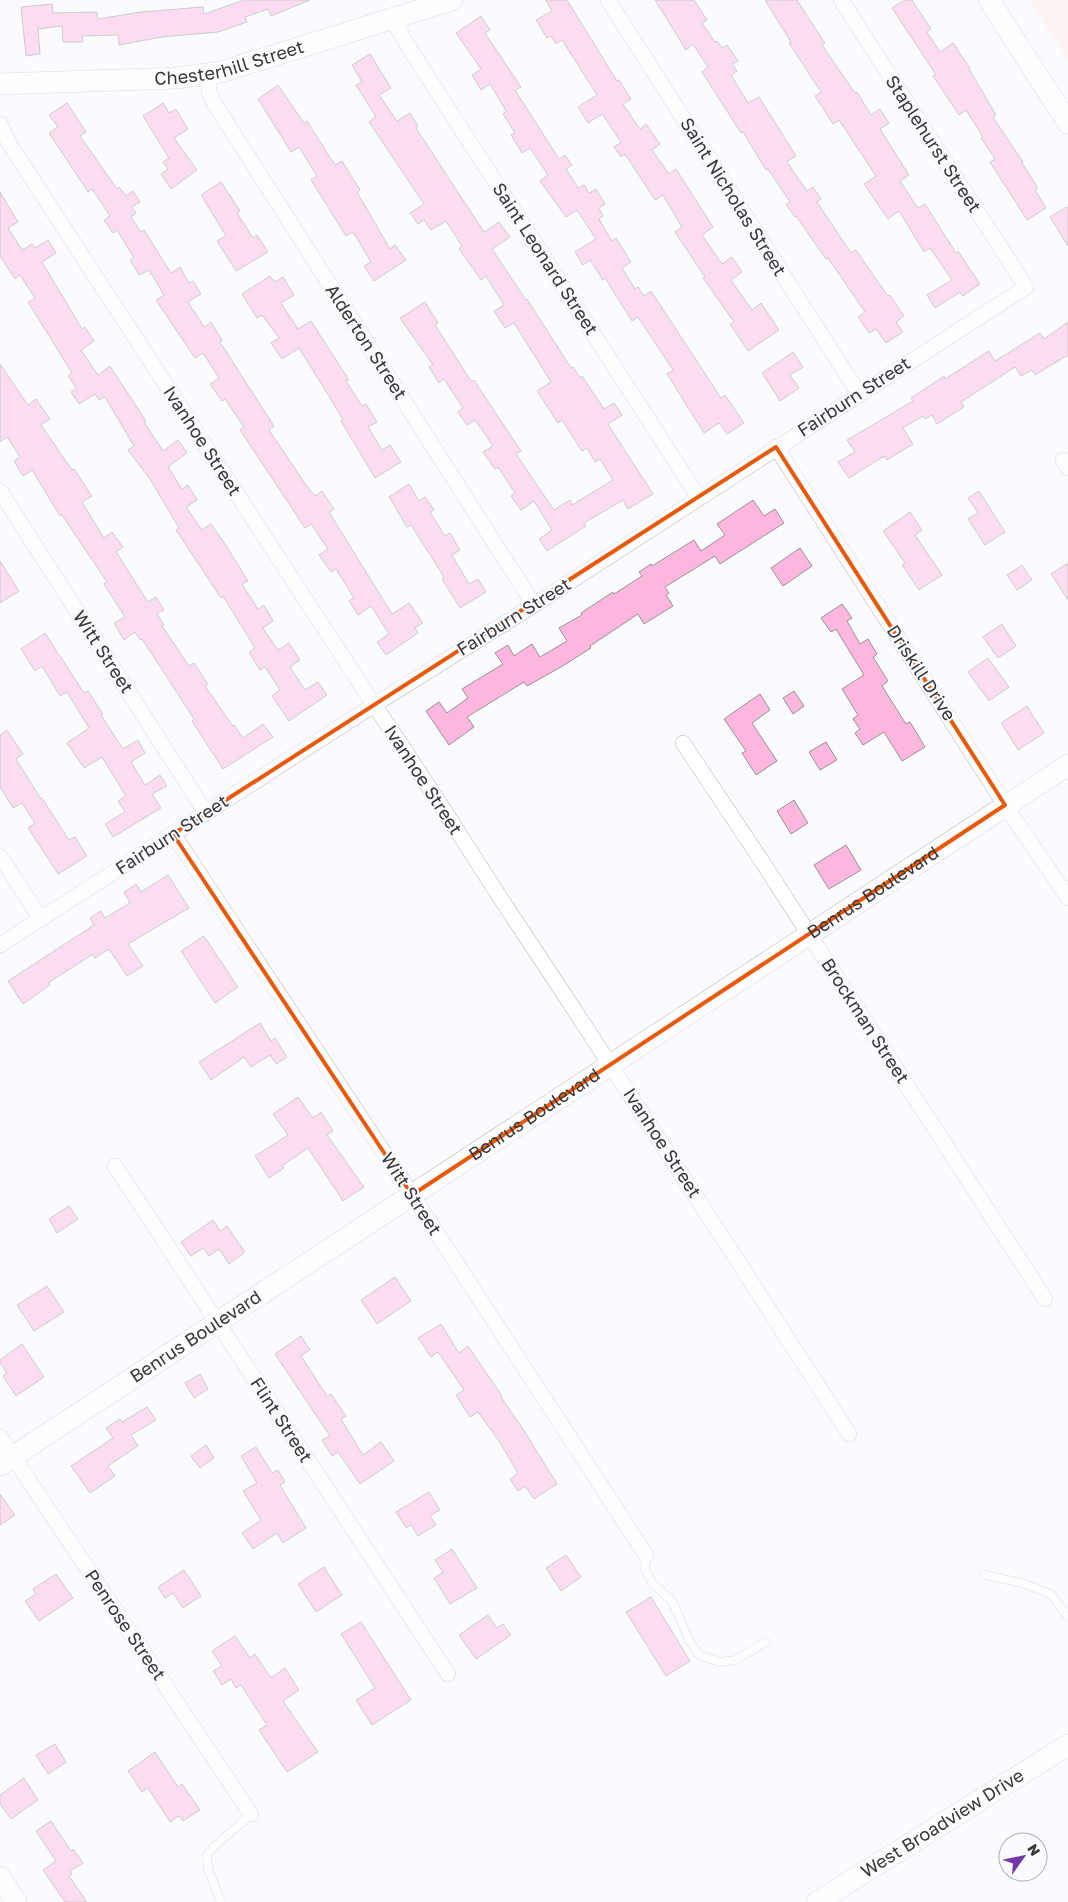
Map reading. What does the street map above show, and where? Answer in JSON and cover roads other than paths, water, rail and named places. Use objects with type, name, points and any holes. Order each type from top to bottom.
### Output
[{"type":"street","name":"Chesterhill Street","points":[[0,84],[177,78],[208,75],[452,0]]},
{"type":"street","name":"Saint Nicholas Street","points":[[608,0],[858,394]]},
{"type":"street","name":"Staplehurst Street","points":[[841,0],[1026,287]]},
{"type":"street","points":[[989,0],[1068,123]]},
{"type":"street","name":"Saint Leonard Street","points":[[392,19],[699,498]]},
{"type":"street","name":"Alderton Street","points":[[208,75],[209,91],[214,103],[534,605]]},
{"type":"street","name":"Ivanhoe Street","points":[[0,124],[10,145],[374,705],[414,762],[453,826],[611,1064],[849,1434]]},
{"type":"street","name":"Fairburn Street","points":[[0,945],[374,705],[534,605],[1026,287]]},
{"type":"street","name":"Driskill Drive","points":[[776,447],[1005,805],[1068,898]]},
{"type":"street","name":"Witt Street","points":[[0,491],[206,813]]},
{"type":"street","name":"Brockman Street","points":[[683,744],[1045,1299]]},
{"type":"street","name":"Benrus Boulevard","points":[[6,1460],[1068,765]]},
{"type":"street","name":"Witt Street","points":[[173,834],[412,1195],[646,1555]]},
{"type":"street","points":[[0,856],[41,919]]},
{"type":"street","name":"Flint Street","points":[[115,1166],[448,1674]]},
{"type":"street","name":"Penrose Street","points":[[0,1437],[6,1460],[251,1814]]},
{"type":"street","name":"West Broadview Drive","points":[[817,1902],[1068,1745]]},
{"type":"street","points":[[0,1877],[16,1902]]},
{"type":"lane","points":[[646,1555],[645,1569],[652,1583],[672,1601],[690,1642],[699,1655],[719,1662],[736,1660],[766,1642]]},
{"type":"lane","points":[[985,1575],[1022,1583],[1050,1594],[1068,1618]]},
{"type":"lane","points":[[221,1902],[208,1869],[207,1855],[215,1845],[236,1830],[251,1814]]}]
